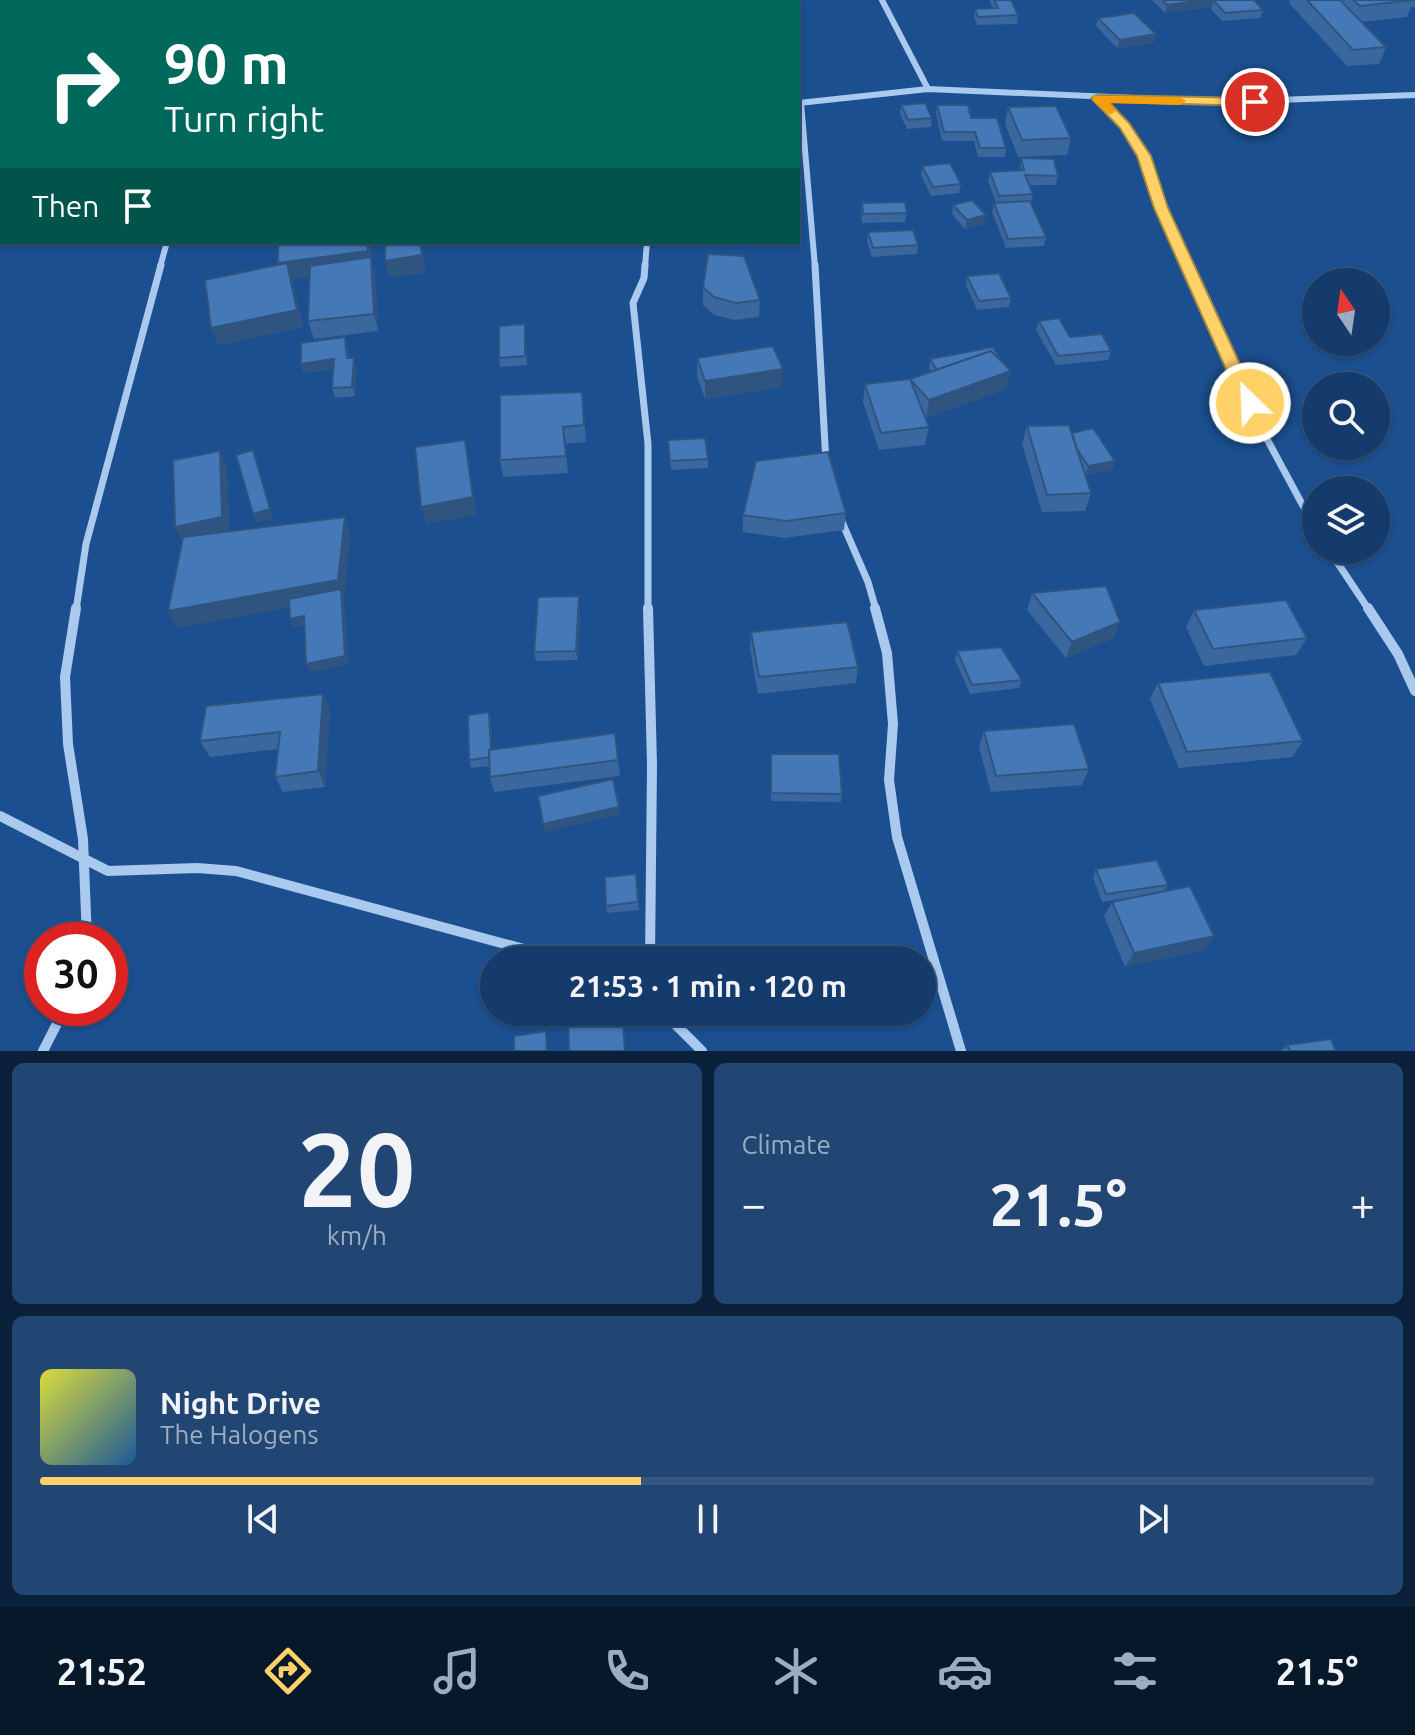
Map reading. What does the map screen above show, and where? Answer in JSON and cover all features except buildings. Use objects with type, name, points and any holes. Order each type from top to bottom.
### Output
[{"type":"street","points":[[882,0],[928,89]]},
{"type":"street","points":[[826,470],[822,343],[800,103],[928,89],[1097,98],[1286,102],[1415,95]]},
{"type":"street","points":[[1097,98],[1125,126],[1144,156],[1161,208],[1260,426],[1302,504]]},
{"type":"street","points":[[86,922],[84,859],[68,744],[65,677],[86,544],[166,244]]},
{"type":"street","points":[[647,244],[644,278],[633,303],[648,444],[647,670],[652,765],[650,946]]},
{"type":"street","points":[[840,515],[868,582],[887,653],[893,724],[889,780],[897,837],[961,1051]]},
{"type":"street","points":[[1338,564],[1398,654],[1415,691]]},
{"type":"street","points":[[0,816],[117,873],[197,868],[236,871],[512,946]]},
{"type":"street","points":[[43,1051],[56,1026]]},
{"type":"street","points":[[677,1026],[702,1051]]},
{"type":"slow traffic","points":[[1110,111],[1097,98],[1180,101]]},
{"type":"route","points":[[1250,403],[1161,208],[1144,156],[1125,126],[1097,98],[1255,102]]}]
